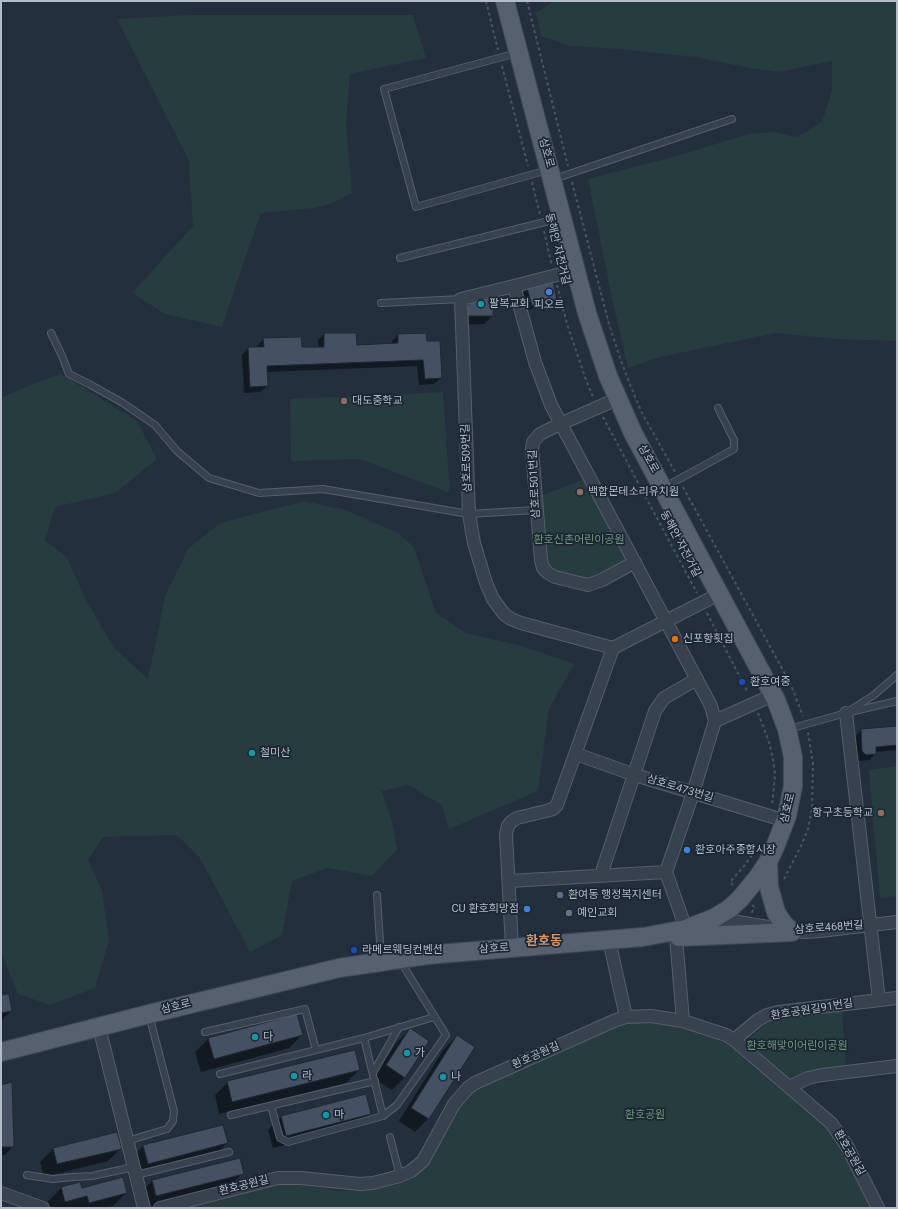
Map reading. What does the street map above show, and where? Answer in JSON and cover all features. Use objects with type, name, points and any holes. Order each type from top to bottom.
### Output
[{"type":"main road","name":"삼호로","points":[[505,1],[597,345],[617,399],[633,433],[671,483],[720,594],[773,695],[787,729],[791,744],[794,771],[791,800],[778,819],[775,847],[768,862],[740,899],[729,909],[714,918],[681,933]]},
{"type":"main road","points":[[768,862],[769,887],[776,912],[782,922],[792,932]]},
{"type":"main road","name":"삼호로","points":[[1,1052],[309,975],[339,968],[390,960],[454,952],[681,933],[792,932]]},
{"type":"street","points":[[460,299],[576,270]]},
{"type":"street","points":[[514,286],[535,362],[546,393],[560,424],[712,706],[716,721],[666,872],[681,933],[683,1022]]},
{"type":"street","name":"삼호로509번길","points":[[460,299],[469,514],[474,543],[486,583],[493,598],[504,614],[511,619],[613,648]]},
{"type":"street","name":"삼호로501번길","points":[[617,399],[540,434],[533,442],[532,448],[536,510],[541,560],[543,568],[555,577],[588,585],[602,580],[635,562]]},
{"type":"street","points":[[512,948],[506,834],[508,826],[517,818],[553,809],[558,805],[613,648],[720,594]]},
{"type":"street","points":[[601,875],[655,711],[659,703],[664,698],[697,679]]},
{"type":"street","points":[[716,721],[773,695]]},
{"type":"street","points":[[846,713],[879,1000]]},
{"type":"street","name":"삼호로473번길","points":[[576,754],[635,775],[778,819]]},
{"type":"street","points":[[509,881],[666,872]]},
{"type":"street","name":"삼호로468번길","points":[[714,918],[792,932],[820,931],[897,922]]},
{"type":"street","points":[[609,940],[626,1017]]},
{"type":"street","name":"환호공원길91번길","points":[[734,1040],[758,1020],[767,1015],[778,1012],[897,998]]},
{"type":"street","name":"환호공원길","points":[[160,1208],[278,1178],[301,1178],[360,1184],[400,1176],[411,1171],[423,1161],[454,1104],[468,1088],[482,1080],[616,1020],[626,1017],[651,1016],[683,1022],[726,1035],[734,1040],[821,1114],[839,1134],[855,1161],[878,1208]]},
{"type":"street","points":[[99,1027],[144,1208]]},
{"type":"street","points":[[789,1087],[808,1078],[822,1075],[897,1066]]},
{"type":"street","points":[[1,1193],[43,1208]]},
{"type":"lane","points":[[518,53],[384,88],[416,207],[531,175],[570,174],[732,119]]},
{"type":"lane","points":[[400,258],[562,217]]},
{"type":"lane","points":[[381,303],[460,299]]},
{"type":"lane","points":[[51,333],[62,356],[68,374],[123,403],[155,425],[177,451],[209,478],[258,493],[323,489],[469,514],[536,510]]},
{"type":"lane","points":[[671,483],[734,449],[734,440],[718,408]]},
{"type":"lane","points":[[846,713],[874,696],[897,675]]},
{"type":"lane","points":[[787,729],[897,701]]},
{"type":"lane","points":[[271,1106],[280,1138],[288,1142],[383,1116],[397,1105],[446,1035],[390,960],[377,895]]},
{"type":"lane","points":[[204,1032],[305,1009],[316,1050]]},
{"type":"lane","points":[[128,1141],[167,1130],[173,1121],[174,1111],[149,1014]]},
{"type":"lane","points":[[220,1074],[364,1038],[434,1017]]},
{"type":"lane","points":[[373,1073],[399,1027]]},
{"type":"lane","points":[[364,1038],[383,1116]]},
{"type":"lane","points":[[231,1115],[375,1081]]},
{"type":"lane","points":[[390,1138],[400,1176]]},
{"type":"lane","points":[[27,1174],[53,1179],[92,1176],[135,1171],[229,1152]]},
{"type":"path","name":"동해안 자전거길","points":[[486,1],[531,175],[555,276],[572,338],[586,380],[597,407],[702,603],[754,704],[769,742],[773,759],[774,794],[778,819]]},
{"type":"path","points":[[527,1],[609,324],[631,387],[671,483],[791,685],[806,724],[813,764],[812,809],[808,829],[783,881]]},
{"type":"path","points":[[735,887],[730,882],[745,865],[758,846]]},
{"type":"path","points":[[748,924],[754,907],[749,902]]},
{"type":"green space","points":[[554,1],[897,1],[897,341],[836,339],[776,333],[660,357],[628,368],[588,179],[676,156],[749,134],[775,132],[797,137],[822,122],[832,90],[832,61],[779,72],[695,57],[620,49],[570,46],[541,36],[536,13]]},
{"type":"green space","points":[[189,15],[413,15],[426,58],[350,74],[346,124],[352,193],[331,204],[313,208],[261,213],[222,327],[165,314],[132,293],[193,226],[189,161],[117,19]]},
{"type":"green space","points":[[61,374],[137,421],[157,459],[115,493],[55,507],[45,541],[67,557],[84,596],[114,648],[148,679],[165,596],[188,549],[220,523],[304,501],[346,510],[398,533],[414,547],[436,613],[466,633],[522,646],[574,664],[549,709],[538,791],[449,829],[442,805],[408,785],[382,791],[392,822],[397,850],[372,876],[327,868],[292,881],[282,935],[250,952],[200,858],[177,835],[103,837],[88,860],[102,890],[109,940],[95,988],[50,1005],[18,994],[1,951],[1,398],[37,382]]},
{"type":"green space","points":[[443,392],[450,493],[360,459],[291,461],[290,399]]},
{"type":"green space","name":"환호신촌어린이공원","points":[[585,479],[627,559],[595,578],[584,578],[556,570],[549,565],[546,558],[542,495]]},
{"type":"green space","points":[[897,766],[897,896],[880,898],[869,770]]},
{"type":"green space","name":"환호해맞이어린이공원","points":[[842,1010],[846,1067],[789,1080],[746,1041],[766,1024],[775,1019]]},
{"type":"green space","name":"환호공원","points":[[642,1021],[663,1023],[714,1038],[736,1049],[824,1125],[840,1144],[871,1208],[180,1208],[283,1184],[300,1184],[341,1191],[366,1190],[400,1184],[414,1177],[427,1166],[457,1109],[476,1088],[622,1024]]},
{"type":"building","points":[[553,281],[557,300],[532,306],[527,288]]},
{"type":"building","name":"팔복교회","points":[[493,295],[493,316],[467,316],[467,307],[472,300]]},
{"type":"building","points":[[324,333],[356,333],[357,345],[398,343],[398,334],[426,333],[427,341],[440,341],[442,378],[425,379],[423,360],[267,366],[268,386],[250,387],[248,347],[264,347],[263,338],[301,337],[302,347],[324,347]]},
{"type":"building","points":[[897,726],[897,745],[876,747],[876,754],[866,755],[862,751],[861,729]]},
{"type":"building","points":[[9,994],[12,1011],[1,1013],[1,995]]},
{"type":"building","name":"다","points":[[297,1014],[303,1035],[214,1059],[208,1038]]},
{"type":"building","name":"가","points":[[410,1028],[429,1041],[405,1078],[386,1065]]},
{"type":"building","name":"나","points":[[457,1035],[475,1047],[429,1119],[411,1108]]},
{"type":"building","name":"라","points":[[355,1050],[360,1070],[232,1102],[227,1081]]},
{"type":"building","points":[[12,1082],[14,1147],[1,1147],[1,1085]]},
{"type":"building","name":"마","points":[[366,1094],[371,1114],[286,1136],[281,1116]]},
{"type":"building","points":[[223,1125],[228,1143],[148,1164],[143,1145]]},
{"type":"building","points":[[117,1132],[122,1149],[57,1164],[53,1148]]},
{"type":"building","points":[[240,1158],[244,1174],[156,1196],[152,1180]]},
{"type":"building","points":[[123,1177],[127,1193],[89,1203],[87,1196],[65,1202],[61,1187],[80,1182],[82,1188]]},
{"type":"place","name":"피오르","points":[[549,292]]},
{"type":"place","name":"팔복교회","points":[[481,304]]},
{"type":"place","name":"대도중학교","points":[[344,401]]},
{"type":"place","name":"백합몬테소리유치원","points":[[580,492]]},
{"type":"place","name":"신포항횟집","points":[[675,639]]},
{"type":"place","name":"환호여중","points":[[742,682]]},
{"type":"place","name":"철미산","points":[[252,753]]},
{"type":"place","name":"항구초등학교","points":[[881,813]]},
{"type":"place","name":"환호아주종합시장","points":[[687,850]]},
{"type":"place","name":"환여동 행정복지센터","points":[[560,895]]},
{"type":"place","name":"CU 환호희망점","points":[[527,909]]},
{"type":"place","name":"예인교회","points":[[569,913]]},
{"type":"place","name":"라메르웨딩컨벤션","points":[[354,950]]},
{"type":"place","name":"다","points":[[255,1037]]},
{"type":"place","name":"가","points":[[407,1053]]},
{"type":"place","name":"라","points":[[294,1076]]},
{"type":"place","name":"나","points":[[443,1077]]},
{"type":"place","name":"마","points":[[326,1115]]},
{"type":"district","name":"환호동","points":[[544,942]]}]
